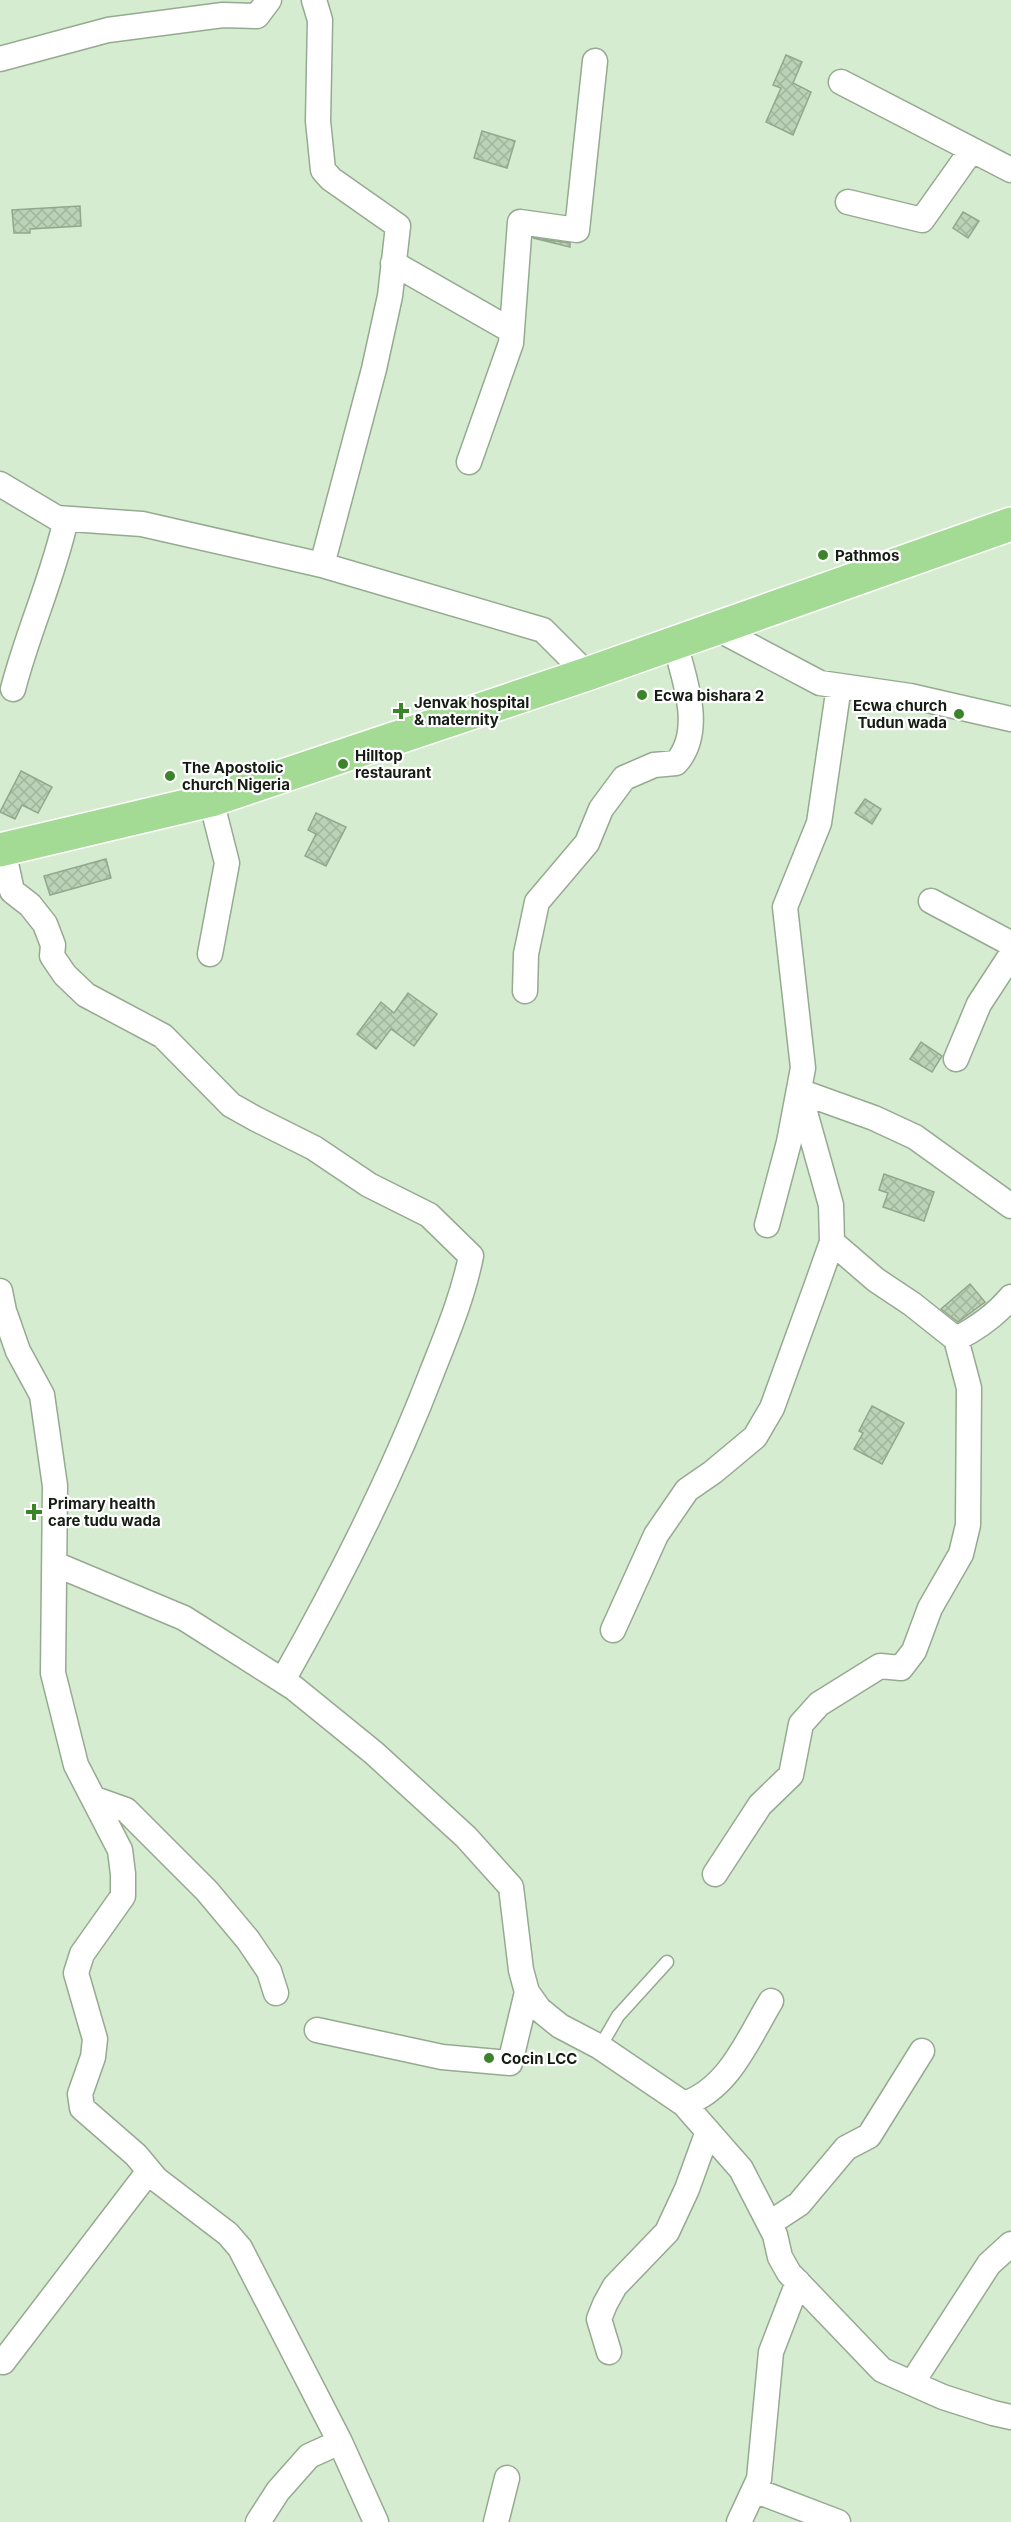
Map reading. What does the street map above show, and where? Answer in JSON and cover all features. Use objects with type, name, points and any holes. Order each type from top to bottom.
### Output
[{"type":"main road","points":[[2,850],[211,800],[586,674],[1011,524]]},
{"type":"street","points":[[0,59],[108,30],[223,15],[257,16],[269,0]]},
{"type":"street","points":[[314,0],[320,20],[318,122],[323,170],[331,179],[398,226],[390,296],[374,369],[322,565]]},
{"type":"street","points":[[469,462],[511,343],[520,222],[577,230],[595,61]]},
{"type":"street","points":[[841,82],[1011,170]]},
{"type":"street","points":[[848,202],[922,220],[971,151]]},
{"type":"street","points":[[393,263],[512,331]]},
{"type":"street","points":[[0,484],[57,518],[142,524],[322,565],[543,630],[586,674]]},
{"type":"street","points":[[12,689],[22,652],[56,562],[66,519]]},
{"type":"street","points":[[716,628],[820,683],[910,696],[1011,719]]},
{"type":"street","points":[[525,991],[526,954],[537,902],[587,843],[601,809],[624,778],[654,765],[676,763],[685,754],[692,717],[675,643]]},
{"type":"street","points":[[766,1225],[789,1142],[803,1068],[785,907],[819,823],[839,686]]},
{"type":"street","points":[[210,954],[227,863],[211,800]]},
{"type":"street","points":[[2,850],[12,891],[30,905],[45,924],[53,945],[52,956],[65,975],[86,995],[163,1036],[231,1105],[314,1148],[369,1185],[429,1215],[471,1256],[465,1286],[410,1430],[352,1552],[282,1680]]},
{"type":"street","points":[[931,901],[1008,942],[1011,948]]},
{"type":"street","points":[[956,1059],[979,1004],[1011,955]]},
{"type":"street","points":[[799,1091],[874,1118],[915,1137],[1011,1206]]},
{"type":"street","points":[[613,1630],[656,1535],[687,1490],[755,1437],[772,1408],[832,1242],[831,1205],[799,1091]]},
{"type":"street","points":[[715,1874],[760,1805],[791,1775],[801,1724],[819,1704],[880,1666],[901,1668],[914,1651],[930,1608],[961,1554],[968,1526],[969,1388],[956,1339],[912,1304],[876,1280],[832,1242]]},
{"type":"street","points":[[0,1291],[4,1311],[18,1351],[42,1395],[56,1486],[53,1673],[76,1765],[120,1850],[123,1896],[82,1954],[76,1973],[95,2039],[93,2057],[80,2094],[82,2108],[136,2155],[156,2179],[228,2234],[240,2248],[340,2442],[376,2522]]},
{"type":"street","points":[[956,1339],[981,1326],[1001,1310],[1011,1297]]},
{"type":"street","points":[[55,1563],[184,1618],[282,1680],[374,1753],[466,1837],[511,1887],[521,1970],[527,1992],[539,2009],[560,2026],[600,2047],[684,2104],[741,2169],[776,2235],[780,2257],[789,2273],[882,2370],[943,2397],[993,2414],[1011,2417]]},
{"type":"street","points":[[95,1799],[126,1810],[207,1891],[248,1940],[269,1971],[276,1993]]},
{"type":"street","points":[[317,2030],[442,2057],[510,2063],[527,1992]]},
{"type":"street","points":[[684,2104],[700,2098],[732,2067],[771,2001]]},
{"type":"street","points":[[770,2223],[799,2204],[846,2148],[869,2136],[922,2051]]},
{"type":"street","points":[[609,2352],[599,2319],[605,2304],[615,2286],[667,2232],[687,2189],[708,2131]]},
{"type":"street","points":[[3,2362],[149,2171]]},
{"type":"street","points":[[912,2383],[989,2264],[1011,2244]]},
{"type":"street","points":[[739,2522],[759,2479],[765,2396],[771,2352],[798,2282]]},
{"type":"street","points":[[258,2522],[278,2491],[309,2456],[340,2442]]},
{"type":"street","points":[[496,2522],[507,2478]]},
{"type":"street","points":[[754,2490],[838,2522]]},
{"type":"lane","points":[[600,2047],[618,2016],[667,1962]]},
{"type":"building","points":[[786,55],[802,62],[793,83],[811,92],[793,135],[766,122],[781,88],[773,85]]},
{"type":"building","points":[[482,131],[515,141],[507,168],[474,158]]},
{"type":"building","points":[[80,206],[81,226],[30,229],[30,233],[14,233],[12,210]]},
{"type":"building","points":[[963,212],[979,221],[968,238],[953,228]]},
{"type":"building","points":[[533,238],[570,243],[570,247]]},
{"type":"building","points":[[21,771],[52,787],[38,813],[22,805],[15,819],[0,812]]},
{"type":"building","points":[[865,799],[881,809],[872,824],[855,813]]},
{"type":"building","points":[[316,813],[346,827],[326,866],[305,856],[316,834],[308,830]]},
{"type":"building","points":[[106,859],[111,878],[50,895],[44,876]]},
{"type":"building","points":[[408,993],[437,1014],[414,1046],[391,1029],[376,1049],[357,1034],[381,1002],[394,1013]]},
{"type":"building","points":[[921,1042],[942,1056],[932,1072],[910,1059]]},
{"type":"building","points":[[884,1174],[934,1192],[924,1221],[883,1207],[888,1193],[879,1190]]},
{"type":"building","points":[[970,1284],[985,1302],[958,1322],[941,1309]]},
{"type":"building","points":[[872,1406],[904,1423],[882,1464],[854,1449],[863,1433],[859,1431]]},
{"type":"place","name":"Pathmos","points":[[823,555]]},
{"type":"place","name":"Ecwa bishara 2","points":[[642,695]]},
{"type":"place","name":"Jenvak hospital & maternity","points":[[401,711]]},
{"type":"place","name":"Ecwa church Tudun wada","points":[[959,714]]},
{"type":"place","name":"Hilltop restaurant","points":[[343,764]]},
{"type":"place","name":"The Apostolic church Nigeria","points":[[170,776]]},
{"type":"place","name":"Primary health care tudu wada","points":[[34,1512]]},
{"type":"place","name":"Cocin LCC","points":[[489,2058]]}]
